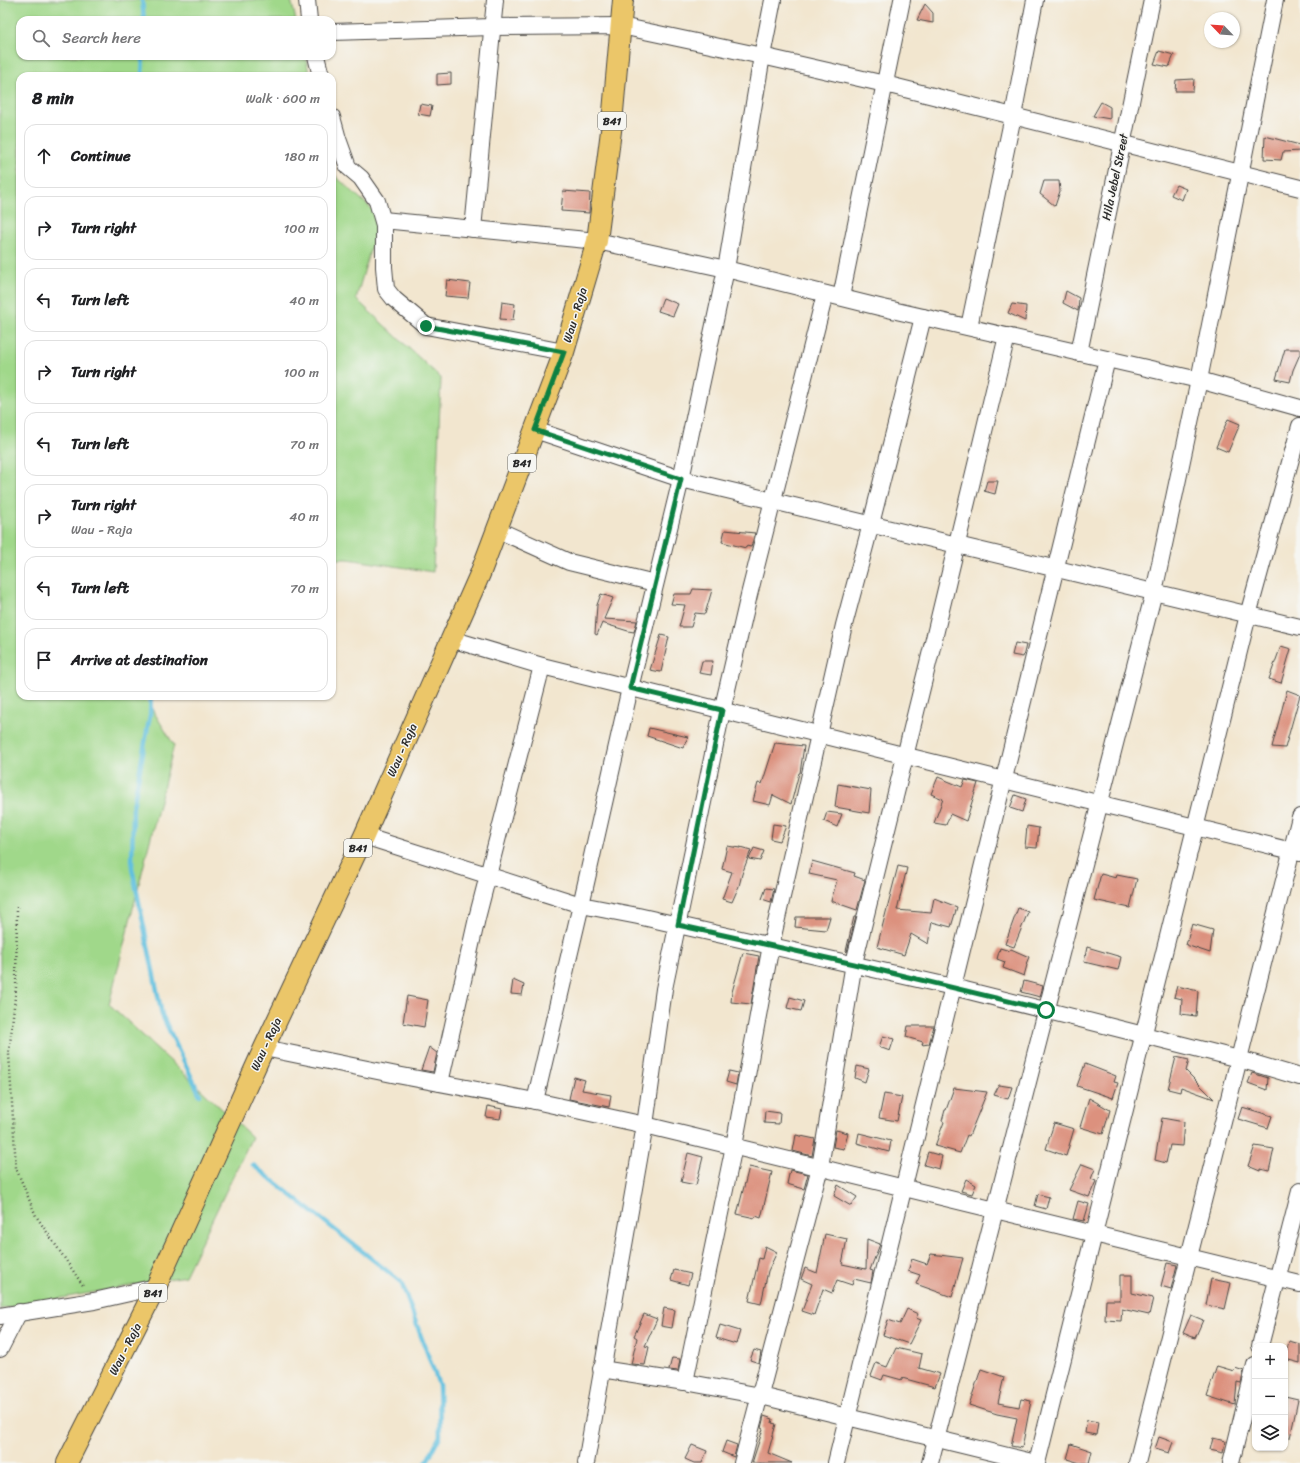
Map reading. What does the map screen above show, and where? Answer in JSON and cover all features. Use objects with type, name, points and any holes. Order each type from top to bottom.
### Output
[{"type":"main road","name":"Wau - Raja","points":[[67,1463],[156,1287],[264,1048],[364,836],[498,530],[564,352],[597,241],[612,123],[623,0]]},
{"type":"street","points":[[307,0],[309,16]]},
{"type":"street","points":[[473,229],[495,0]]},
{"type":"street","points":[[535,1101],[630,688],[681,479],[726,269],[773,0]]},
{"type":"street","points":[[841,297],[902,0]]},
{"type":"street","points":[[969,327],[1036,0]]},
{"type":"street","name":"Hila Jebel Street","points":[[1079,353],[1152,0]]},
{"type":"street","points":[[930,1463],[1154,592],[1199,380],[1239,173],[1275,0]]},
{"type":"street","points":[[336,32],[492,27],[621,26],[885,84],[1300,188]]},
{"type":"street","points":[[317,60],[320,72]]},
{"type":"street","points":[[336,131],[348,167],[361,178],[377,201],[384,225],[384,267],[386,289],[394,299],[426,326],[564,352]]},
{"type":"street","points":[[383,220],[597,241],[726,269],[923,317],[1199,380],[1300,408]]},
{"type":"street","points":[[586,1463],[601,1369],[645,1124],[664,989],[722,710],[749,595],[774,501],[825,294]]},
{"type":"street","points":[[685,1382],[734,1146],[771,945],[844,625],[923,317]]},
{"type":"street","points":[[742,1463],[761,1396],[820,1167],[854,964],[1007,336]]},
{"type":"street","points":[[836,1463],[1107,359]]},
{"type":"street","points":[[601,1369],[761,1396],[1036,1463],[1248,615],[1300,426]]},
{"type":"street","points":[[535,430],[681,479],[1300,627]]},
{"type":"street","points":[[498,530],[569,562],[655,583]]},
{"type":"street","points":[[451,639],[542,666],[1296,852]]},
{"type":"street","points":[[440,1083],[465,964],[542,666]]},
{"type":"street","points":[[1137,1463],[1239,1059],[1296,852],[1300,817]]},
{"type":"street","points":[[364,836],[581,905],[771,945],[953,987],[1239,1059],[1300,1076]]},
{"type":"street","points":[[264,1048],[645,1124],[1300,1284]]},
{"type":"street","points":[[1261,1343],[1300,1191]]},
{"type":"street","points":[[0,1316],[94,1300],[156,1287]]},
{"type":"street","points":[[0,1349],[19,1312]]},
{"type":"street","points":[[1231,1463],[1252,1377]]},
{"type":"path","points":[[17,907],[16,987],[9,1054],[16,1168],[36,1216],[94,1300]]},
{"type":"green space","points":[[0,0],[291,0],[295,16],[16,16],[16,60],[306,60],[309,72],[16,72],[16,700],[146,700],[174,745],[109,1004],[252,1137],[185,1276],[0,1309]]},
{"type":"green space","points":[[336,177],[380,216],[356,299],[441,378],[433,572],[348,559],[336,559]]},
{"type":"building","points":[[925,4],[933,13],[933,23],[917,20]]},
{"type":"building","points":[[1159,51],[1174,55],[1169,67],[1154,64]]},
{"type":"building","points":[[451,73],[451,84],[437,85],[437,74]]},
{"type":"building","points":[[1194,79],[1193,91],[1175,91],[1176,80]]},
{"type":"building","points":[[1101,102],[1110,107],[1110,119],[1093,116]]},
{"type":"building","points":[[420,104],[432,106],[430,116],[418,114]]},
{"type":"building","points":[[1265,136],[1300,145],[1300,151],[1283,152],[1281,160],[1264,159]]},
{"type":"building","points":[[1044,181],[1059,181],[1060,191],[1055,206],[1040,194]]},
{"type":"building","points":[[1176,185],[1186,189],[1182,200],[1171,195]]},
{"type":"building","points":[[563,191],[590,193],[589,213],[561,211]]},
{"type":"building","points":[[447,280],[470,283],[468,298],[445,296]]},
{"type":"building","points":[[1066,291],[1079,298],[1078,311],[1063,303]]},
{"type":"building","points":[[663,298],[678,304],[673,316],[658,311]]},
{"type":"building","points":[[502,302],[515,304],[513,320],[500,319]]},
{"type":"building","points":[[1012,304],[1026,306],[1025,321],[1008,313]]},
{"type":"building","points":[[1285,349],[1300,349],[1300,354],[1293,370],[1290,382],[1276,379]]},
{"type":"building","points":[[1228,419],[1240,424],[1228,452],[1216,447]]},
{"type":"building","points":[[987,481],[998,481],[995,494],[984,491]]},
{"type":"building","points":[[725,530],[755,533],[751,547],[746,546],[746,548],[722,542]]},
{"type":"building","points":[[693,589],[712,590],[705,614],[695,613],[691,627],[679,627],[685,605],[671,604],[674,594],[691,594]]},
{"type":"building","points":[[601,594],[613,598],[604,619],[637,621],[634,632],[602,623],[597,635],[595,634],[597,605]]},
{"type":"building","points":[[661,635],[669,637],[661,672],[650,670]]},
{"type":"building","points":[[1015,643],[1026,645],[1023,657],[1012,655]]},
{"type":"building","points":[[1281,646],[1291,649],[1281,683],[1269,679]]},
{"type":"building","points":[[702,661],[713,661],[711,675],[699,673]]},
{"type":"building","points":[[1287,690],[1300,695],[1285,748],[1272,747]]},
{"type":"building","points":[[649,728],[688,737],[683,748],[647,736]]},
{"type":"building","points":[[775,743],[804,746],[800,773],[791,804],[773,795],[770,805],[753,801],[758,783],[762,784]]},
{"type":"building","points":[[938,777],[962,787],[965,780],[978,783],[966,821],[950,814],[946,825],[934,823],[943,799],[931,794]]},
{"type":"building","points":[[838,784],[871,790],[869,813],[835,807]]},
{"type":"building","points":[[1015,795],[1026,799],[1022,812],[1010,808]]},
{"type":"building","points":[[827,812],[842,814],[837,827],[824,821]]},
{"type":"building","points":[[773,824],[786,826],[780,841],[771,839]]},
{"type":"building","points":[[1027,826],[1039,828],[1037,848],[1025,847]]},
{"type":"building","points":[[727,846],[751,850],[732,902],[722,899],[732,872],[722,869]]},
{"type":"building","points":[[754,848],[764,851],[760,861],[749,859]]},
{"type":"building","points":[[812,861],[855,873],[854,876],[865,880],[857,910],[831,901],[837,880],[809,874]]},
{"type":"building","points":[[898,866],[907,868],[897,910],[931,913],[934,898],[957,907],[951,927],[932,922],[928,944],[911,934],[904,955],[877,947]]},
{"type":"building","points":[[1101,874],[1116,878],[1117,875],[1137,879],[1130,908],[1094,900]]},
{"type":"building","points":[[766,888],[774,889],[771,902],[762,899]]},
{"type":"building","points":[[1018,908],[1028,912],[1014,947],[1005,944]]},
{"type":"building","points":[[796,917],[830,917],[826,930],[795,927]]},
{"type":"building","points":[[854,917],[856,917],[847,952],[846,951]]},
{"type":"building","points":[[1192,924],[1213,930],[1210,953],[1186,945]]},
{"type":"building","points":[[1087,947],[1121,957],[1118,970],[1084,962]]},
{"type":"building","points":[[1000,948],[1010,951],[1011,949],[1029,957],[1024,976],[1003,968],[1005,962],[997,959]]},
{"type":"building","points":[[743,953],[759,956],[751,1004],[731,1002],[732,992]]},
{"type":"building","points":[[513,980],[524,985],[522,995],[511,994]]},
{"type":"building","points":[[1024,981],[1043,986],[1040,997],[1021,992]]},
{"type":"building","points":[[1177,986],[1198,991],[1196,1016],[1181,1014],[1182,999],[1174,997]]},
{"type":"building","points":[[407,996],[428,1000],[424,1027],[403,1023]]},
{"type":"building","points":[[790,997],[804,1001],[801,1011],[787,1008]]},
{"type":"building","points":[[908,1026],[934,1026],[929,1044],[922,1045],[923,1042],[906,1037]]},
{"type":"building","points":[[883,1036],[894,1039],[890,1051],[879,1047]]},
{"type":"building","points":[[429,1047],[437,1053],[433,1072],[421,1070]]},
{"type":"building","points":[[1176,1057],[1189,1060],[1186,1071],[1214,1099],[1181,1087],[1180,1092],[1168,1089]]},
{"type":"building","points":[[1085,1064],[1116,1076],[1114,1082],[1118,1083],[1113,1098],[1077,1086]]},
{"type":"building","points":[[857,1066],[869,1069],[865,1082],[855,1078]]},
{"type":"building","points":[[729,1071],[738,1073],[736,1085],[726,1082]]},
{"type":"building","points":[[1252,1073],[1268,1078],[1267,1090],[1248,1083]]},
{"type":"building","points":[[574,1077],[585,1080],[582,1090],[611,1095],[609,1107],[569,1099]]},
{"type":"building","points":[[999,1085],[1012,1087],[1008,1099],[994,1095]]},
{"type":"building","points":[[954,1088],[987,1092],[969,1136],[967,1135],[960,1153],[935,1146],[944,1122],[942,1121],[945,1110]]},
{"type":"building","points":[[884,1094],[902,1097],[897,1121],[879,1118]]},
{"type":"building","points":[[1089,1098],[1110,1110],[1103,1134],[1080,1127]]},
{"type":"building","points":[[488,1106],[502,1109],[500,1119],[486,1117]]},
{"type":"building","points":[[1242,1107],[1272,1116],[1268,1128],[1238,1119]]},
{"type":"building","points":[[765,1111],[780,1113],[779,1124],[764,1123]]},
{"type":"building","points":[[1162,1118],[1184,1122],[1182,1146],[1170,1145],[1166,1163],[1155,1160]]},
{"type":"building","points":[[1054,1123],[1074,1129],[1066,1156],[1046,1149]]},
{"type":"building","points":[[836,1130],[848,1133],[844,1149],[833,1147]]},
{"type":"building","points":[[859,1133],[891,1141],[889,1152],[857,1143]]},
{"type":"building","points":[[796,1135],[815,1139],[812,1156],[793,1151]]},
{"type":"building","points":[[1255,1146],[1274,1149],[1269,1171],[1260,1169],[1260,1171],[1248,1166]]},
{"type":"building","points":[[928,1152],[942,1156],[939,1169],[924,1165]]},
{"type":"building","points":[[688,1153],[703,1157],[696,1185],[681,1182]]},
{"type":"building","points":[[1082,1164],[1095,1169],[1091,1179],[1096,1181],[1089,1197],[1069,1190]]},
{"type":"building","points":[[749,1167],[772,1172],[761,1218],[737,1214]]},
{"type":"building","points":[[790,1170],[808,1174],[804,1189],[787,1184]]},
{"type":"building","points":[[966,1179],[976,1185],[972,1194],[961,1191]]},
{"type":"building","points":[[838,1185],[857,1197],[851,1206],[834,1196]]},
{"type":"building","points":[[1038,1194],[1049,1197],[1046,1209],[1035,1206]]},
{"type":"building","points":[[1078,1201],[1089,1204],[1084,1221],[1073,1219]]},
{"type":"building","points":[[825,1234],[847,1239],[842,1264],[866,1269],[867,1239],[880,1244],[870,1270],[873,1271],[871,1283],[854,1279],[852,1285],[837,1280],[832,1293],[823,1289],[814,1315],[802,1311],[812,1284],[801,1279],[805,1268],[817,1273]]},
{"type":"building","points":[[765,1246],[777,1252],[768,1271],[761,1304],[749,1301],[759,1258],[762,1259]]},
{"type":"building","points":[[931,1254],[963,1258],[952,1297],[916,1284],[920,1275],[908,1271],[912,1259],[927,1264]]},
{"type":"building","points":[[1167,1263],[1177,1265],[1171,1289],[1161,1286]]},
{"type":"building","points":[[674,1270],[691,1274],[688,1285],[671,1280]]},
{"type":"building","points":[[1120,1275],[1132,1275],[1132,1293],[1153,1298],[1149,1315],[1122,1309],[1121,1321],[1105,1320],[1106,1300],[1120,1300]]},
{"type":"building","points":[[1211,1279],[1231,1283],[1225,1309],[1206,1305]]},
{"type":"building","points":[[664,1308],[675,1310],[672,1328],[661,1326]]},
{"type":"building","points":[[907,1309],[918,1314],[916,1318],[921,1320],[909,1344],[883,1335],[888,1320],[900,1324]]},
{"type":"building","points":[[644,1314],[657,1319],[645,1346],[649,1347],[645,1365],[631,1364],[637,1338],[634,1336]]},
{"type":"building","points":[[1191,1315],[1203,1320],[1195,1338],[1183,1333]]},
{"type":"building","points":[[720,1325],[740,1331],[736,1344],[716,1338]]},
{"type":"building","points":[[1289,1341],[1300,1344],[1300,1363],[1288,1360]]},
{"type":"building","points":[[896,1348],[922,1354],[919,1368],[940,1374],[935,1387],[902,1378],[902,1380],[884,1375],[882,1380],[871,1376],[876,1363],[887,1367]]},
{"type":"building","points":[[754,1350],[761,1352],[759,1363],[750,1360]]},
{"type":"building","points":[[672,1358],[680,1359],[678,1371],[669,1370]]},
{"type":"building","points":[[1217,1366],[1234,1371],[1235,1368],[1244,1371],[1241,1383],[1237,1382],[1235,1405],[1207,1396]]},
{"type":"building","points":[[981,1369],[1004,1377],[998,1403],[1019,1407],[1021,1399],[1031,1401],[1022,1448],[1011,1446],[1017,1418],[997,1414],[969,1405]]},
{"type":"building","points":[[1288,1398],[1298,1400],[1290,1438],[1288,1438]]},
{"type":"building","points":[[764,1416],[773,1419],[772,1423],[776,1424],[768,1453],[792,1463],[752,1463],[763,1429],[761,1428]]},
{"type":"building","points":[[1087,1420],[1098,1422],[1096,1435],[1085,1433]]},
{"type":"building","points":[[1159,1437],[1173,1442],[1169,1453],[1155,1449]]},
{"type":"building","points":[[1213,1438],[1225,1441],[1223,1453],[1210,1450]]},
{"type":"building","points":[[726,1441],[737,1445],[734,1457],[722,1452]]},
{"type":"building","points":[[1071,1444],[1092,1451],[1089,1463],[1080,1463],[1067,1459]]},
{"type":"building","points":[[692,1445],[707,1451],[702,1463],[694,1463],[685,1459]]},
{"type":"waterway","points":[[142,0],[144,16]]},
{"type":"waterway","points":[[142,72],[143,60]]},
{"type":"waterway","points":[[151,700],[150,715],[133,807],[132,868],[162,1015],[200,1095]]},
{"type":"waterway","points":[[253,1165],[401,1282],[439,1385],[440,1436],[426,1463]]},
{"type":"route","points":[[426,326],[564,352],[535,430],[681,479],[630,688],[722,710],[678,925],[854,964],[1046,1010]]}]
